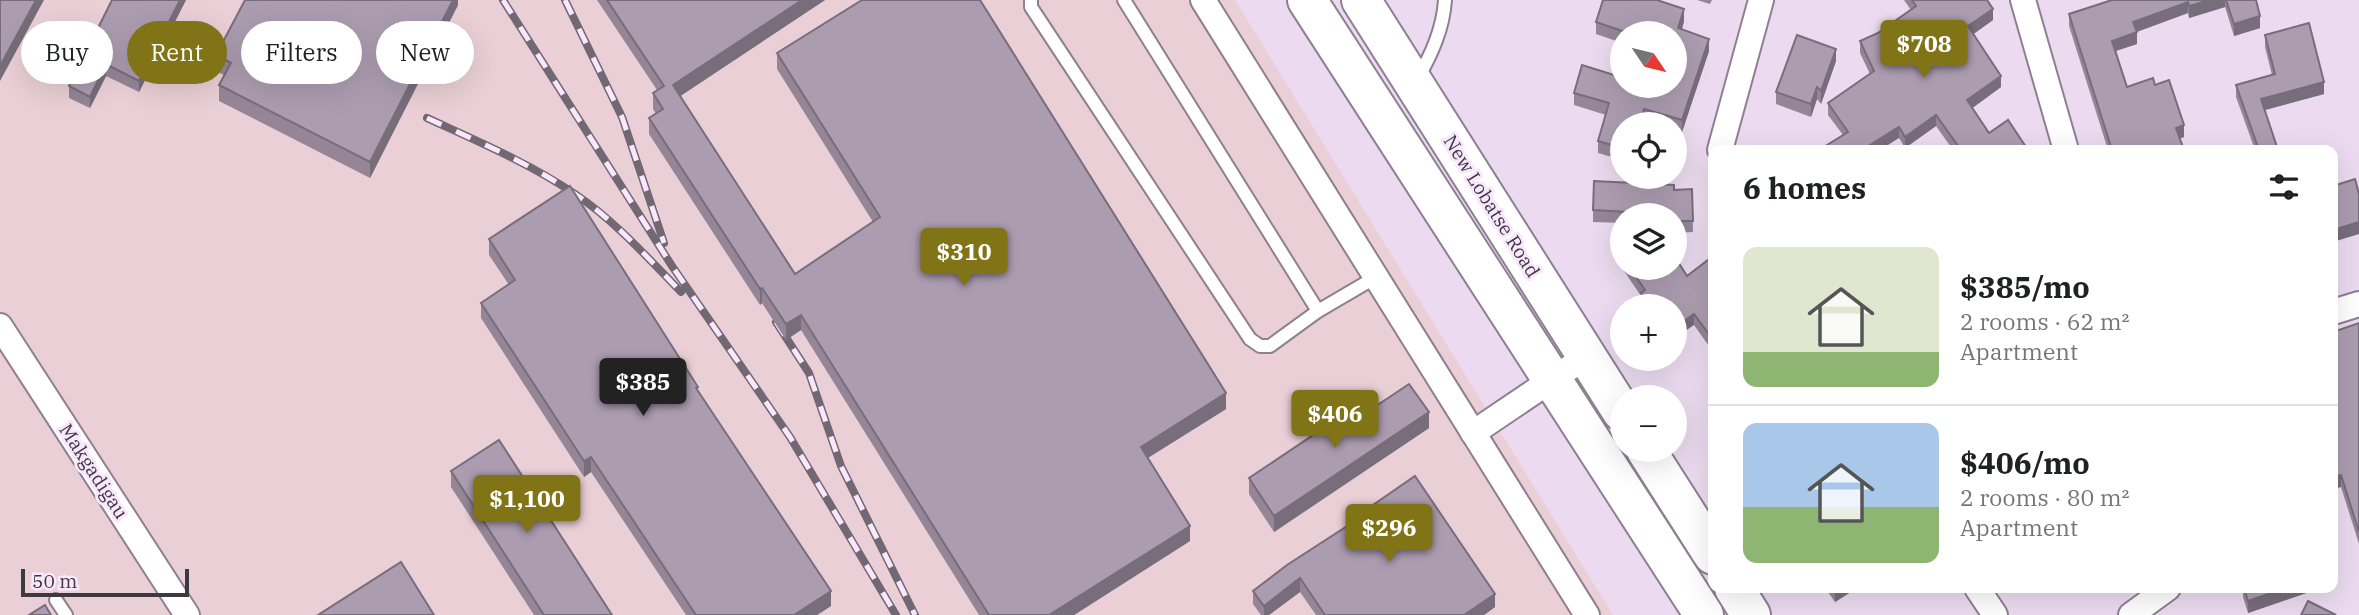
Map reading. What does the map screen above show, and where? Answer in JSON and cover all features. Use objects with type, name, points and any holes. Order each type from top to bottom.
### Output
[{"type":"main road","points":[[1307,0],[1704,615]]},
{"type":"main road","name":"New Lobatse Road","points":[[1361,0],[1610,393]]},
{"type":"main road","points":[[1377,109],[1414,84]]},
{"type":"main road","points":[[1654,462],[1708,547]]},
{"type":"main road","points":[[1737,593],[1751,615]]},
{"type":"street","points":[[1203,0],[1587,615]]},
{"type":"street","points":[[1721,145],[1761,0]]},
{"type":"street","points":[[2023,0],[2065,145]]},
{"type":"street","points":[[2338,310],[2359,304]]},
{"type":"street","name":"Makgadigau","points":[[0,326],[187,615]]},
{"type":"street","points":[[1473,433],[1587,356]]},
{"type":"street","points":[[1980,593],[1995,615]]},
{"type":"street","points":[[2131,615],[2161,593]]},
{"type":"lane","points":[[1031,0],[1031,7],[1250,339],[1260,346],[1270,346],[1318,311],[1376,277]]},
{"type":"lane","points":[[1124,0],[1318,311]]},
{"type":"lane","points":[[1414,84],[1430,58],[1442,27],[1445,0]]},
{"type":"lane","points":[[56,600],[66,615]]},
{"type":"shaded area","points":[[0,0],[1235,0],[1613,615],[0,615]]},
{"type":"building","points":[[0,0],[36,0],[25,21],[21,21],[21,28],[0,66]]},
{"type":"building","points":[[112,0],[180,0],[169,21],[127,21],[127,75],[113,68],[113,21],[102,21]]},
{"type":"building","points":[[245,0],[453,0],[442,21],[376,21],[376,84],[410,84],[370,162],[219,85],[227,84],[227,70],[231,63],[227,61],[227,34]]},
{"type":"building","points":[[607,0],[802,0],[673,85],[795,274],[880,217],[777,53],[862,0],[980,0],[1226,393],[1141,447],[1190,526],[1049,615],[989,615],[801,315],[786,324],[762,288],[760,289],[649,118],[663,109],[653,93],[664,86]]},
{"type":"building","points":[[1603,0],[1657,0],[1684,9],[1680,21],[1610,21],[1610,27],[1596,22]]},
{"type":"building","points":[[1912,0],[1987,0],[1993,9],[1968,26],[2001,76],[1967,100],[1989,133],[2008,120],[2025,145],[1957,145],[1936,115],[1905,137],[1899,127],[1870,145],[1827,145],[1848,132],[1828,103],[1874,71],[1860,41],[1878,33],[1916,6]]},
{"type":"building","points":[[2112,0],[2210,0],[2189,6],[2188,2],[2133,22],[2137,32],[2112,41],[2127,87],[2153,78],[2155,85],[2169,80],[2184,125],[2176,128],[2182,145],[2110,145],[2069,14]]},
{"type":"building","points":[[2226,0],[2256,0],[2260,16],[2234,24]]},
{"type":"building","points":[[2309,23],[2324,82],[2261,99],[2276,145],[2257,145],[2236,85],[2275,74],[2265,35]]},
{"type":"building","points":[[1687,31],[1709,39],[1685,112],[1654,112],[1644,109],[1643,112],[1610,112],[1610,144],[1598,141],[1609,103],[1574,93],[1582,65],[1610,74],[1610,98],[1687,98]]},
{"type":"building","points":[[1797,35],[1836,49],[1821,91],[1817,87],[1811,104],[1776,92]]},
{"type":"building","points":[[70,84],[96,84],[90,97],[69,86]]},
{"type":"building","points":[[2355,179],[2359,194],[2359,222],[2338,228],[2338,184]]},
{"type":"building","points":[[1594,181],[1610,182],[1610,189],[1692,189],[1693,221],[1687,221],[1687,203],[1610,203],[1610,211],[1593,210]]},
{"type":"building","points":[[570,186],[698,387],[696,388],[831,591],[794,615],[696,615],[591,457],[584,461],[481,303],[515,280],[489,239]]},
{"type":"building","points":[[1708,260],[1708,333],[1694,314],[1687,319],[1687,294],[1642,294],[1645,290],[1638,280],[1687,280],[1687,276]]},
{"type":"building","points":[[2359,323],[2359,532],[2341,475],[2338,476],[2338,330]]},
{"type":"building","points":[[1409,384],[1429,412],[1274,516],[1249,478],[1352,409],[1358,418]]},
{"type":"building","points":[[499,440],[612,615],[544,615],[451,471]]},
{"type":"building","points":[[1415,476],[1495,594],[1464,615],[1325,615],[1300,578],[1264,606],[1253,591],[1287,565],[1375,508],[1373,505]]},
{"type":"building","points":[[401,562],[434,615],[318,615]]},
{"type":"building","points":[[2246,593],[2271,593],[2248,601]]},
{"type":"building","points":[[2308,601],[2336,615],[2301,615]]},
{"type":"building","points":[[45,605],[51,615],[29,615]]},
{"type":"railway","points":[[503,0],[672,266],[790,437],[896,615]]},
{"type":"railway","points":[[565,0],[622,117],[664,243]]},
{"type":"railway","points":[[427,118],[521,162],[575,194],[617,227],[681,292]]},
{"type":"railway","points":[[776,322],[809,373],[841,466],[915,615]]}]
